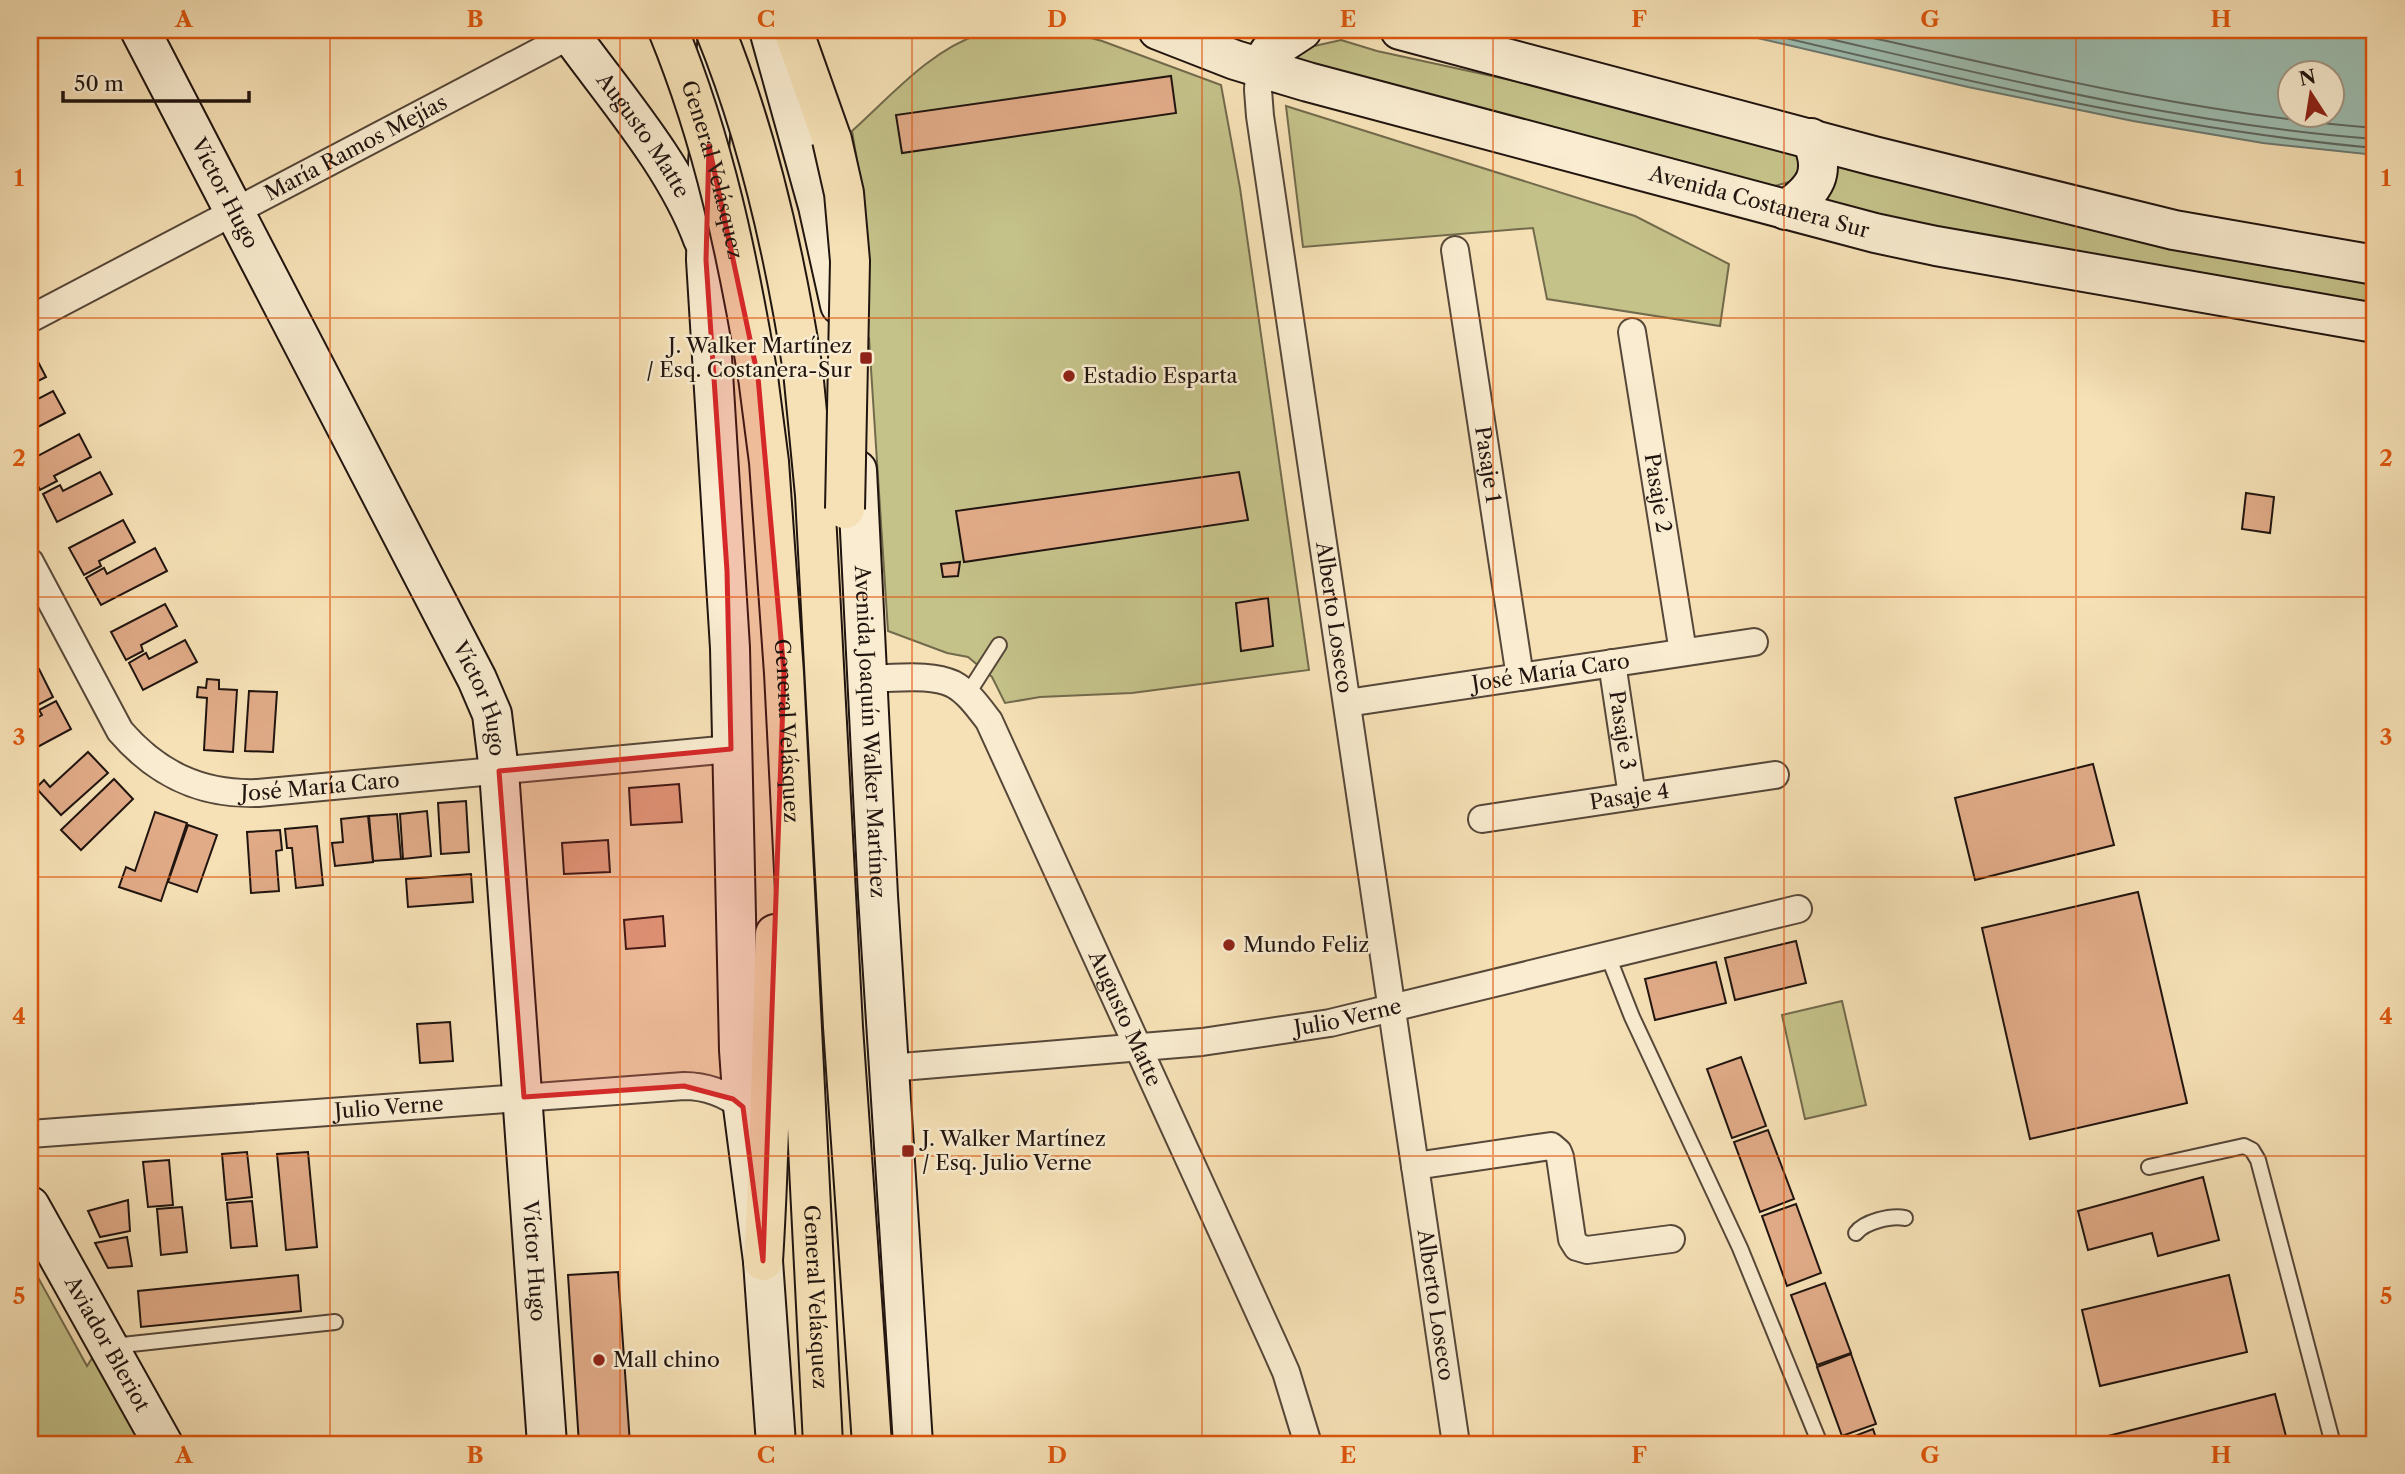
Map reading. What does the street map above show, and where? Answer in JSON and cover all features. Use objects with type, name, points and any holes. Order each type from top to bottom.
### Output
[{"type":"highway","name":"General Velásquez","points":[[668,30],[708,141],[722,191],[744,289],[772,489],[784,673],[823,1444]]},
{"type":"highway","name":"General Velásquez","points":[[717,30],[738,91],[770,205],[793,306],[803,371],[816,495],[843,1027],[872,1444]]},
{"type":"highway","points":[[793,30],[832,140],[844,193],[850,261],[845,509],[828,768]]},
{"type":"highway","points":[[763,1261],[769,1157],[784,673]]},
{"type":"main road","name":"Víctor Hugo","points":[[140,30],[484,692],[492,714],[499,771],[524,1097],[547,1444]]},
{"type":"main road","points":[[717,30],[708,163],[706,248],[727,571],[738,1024],[743,1107],[763,1261],[776,1444]]},
{"type":"main road","name":"Avenida Joaquín Walker Martínez","points":[[769,30],[818,206],[841,308],[855,431],[869,678],[877,896],[913,1444]]},
{"type":"main road","name":"Avenida Costanera Sur","points":[[1158,30],[1259,68],[1786,210],[1936,246],[2375,323]]},
{"type":"main road","points":[[1259,68],[1270,51],[1302,30]]},
{"type":"main road","points":[[1400,30],[1887,160],[2174,230],[2375,265]]},
{"type":"main road","name":"Augusto Matte","points":[[569,33],[669,173],[690,207],[706,248]]},
{"type":"main road","points":[[1786,210],[1802,198],[1816,180],[1819,161],[1811,138]]},
{"type":"main road","name":"Aviador Bleriot","points":[[30,1206],[163,1444]]},
{"type":"street","name":"María Ramos Mejías","points":[[30,319],[235,213],[569,33]]},
{"type":"street","name":"Alberto Loseco","points":[[1259,68],[1260,116],[1456,1444]]},
{"type":"street","name":"Pasaje 1","points":[[1455,250],[1520,677]]},
{"type":"street","name":"Pasaje 2","points":[[1632,332],[1683,652]]},
{"type":"street","name":"José María Caro","points":[[30,562],[120,732],[135,748],[172,776],[193,786],[236,794],[731,749]]},
{"type":"street","name":"José María Caro","points":[[1347,703],[1755,642]]},
{"type":"street","name":"Pasaje 3","points":[[1612,663],[1632,796]]},
{"type":"street","name":"Augusto Matte","points":[[869,678],[932,679],[953,684],[979,708],[997,734],[1137,1048],[1274,1345],[1295,1399],[1308,1444]]},
{"type":"street","name":"Pasaje 4","points":[[1482,819],[1775,775]]},
{"type":"street","name":"Julio Verne","points":[[889,1068],[1137,1048],[1267,1033],[1392,1009],[1798,909]]},
{"type":"street","name":"Julio Verne","points":[[30,1134],[697,1086],[722,1093],[743,1107]]},
{"type":"street","points":[[1415,1166],[1550,1146],[1560,1157],[1572,1239],[1577,1247],[1587,1250],[1671,1239]]},
{"type":"lane","points":[[967,695],[999,645]]},
{"type":"lane","points":[[1608,956],[1632,1017],[1740,1248],[1820,1444]]},
{"type":"lane","points":[[2149,1167],[2244,1146],[2252,1150],[2258,1160],[2333,1444]]},
{"type":"lane","points":[[1856,1233],[1861,1227],[1896,1216],[1905,1219]]},
{"type":"lane","points":[[108,1347],[335,1322]]},
{"type":"highlighted area","points":[[709,146],[758,377],[784,673],[763,1261],[743,1107],[733,1099],[684,1086],[524,1097],[499,771],[731,749],[727,571],[706,260]]},
{"type":"shaded area","name":"Estadio Esparta","points":[[1007,30],[1062,30],[1102,41],[1221,85],[1240,188],[1309,670],[1132,693],[1040,697],[1005,703],[992,677],[968,657],[947,653],[888,631],[869,338],[861,339],[863,196],[852,131],[912,76],[944,51],[980,34]]},
{"type":"shaded area","points":[[1341,40],[1377,51],[1789,141],[1801,164],[1796,180],[1775,186],[1745,181],[1285,61],[1301,49]]},
{"type":"shaded area","points":[[1286,106],[1635,216],[1729,264],[1720,326],[1547,299],[1533,228],[1303,247]]},
{"type":"shaded area","points":[[1828,157],[2375,279],[2375,313],[1818,209]]},
{"type":"shaded area","points":[[1842,1001],[1866,1105],[1805,1119],[1782,1015]]},
{"type":"shaded area","points":[[30,1263],[87,1366],[98,1349],[150,1444],[30,1444]]},
{"type":"water","points":[[1723,30],[2375,30],[2375,155],[2263,143],[2133,121],[1968,87]]},
{"type":"pier","points":[[2375,71],[2375,158],[2367,158]]},
{"type":"building","points":[[1171,76],[1176,113],[902,153],[896,115]]},
{"type":"building","points":[[34,354],[46,377],[30,385],[30,356]]},
{"type":"building","points":[[53,391],[65,413],[30,431],[30,403]]},
{"type":"building","points":[[79,434],[91,457],[54,476],[57,481],[40,490],[30,471],[30,460]]},
{"type":"building","points":[[100,472],[112,494],[57,522],[43,494],[60,485],[63,491]]},
{"type":"building","points":[[1239,472],[1248,520],[964,562],[956,511]]},
{"type":"building","points":[[2246,493],[2274,497],[2270,533],[2242,529]]},
{"type":"building","points":[[123,520],[135,542],[99,561],[101,566],[84,575],[69,548]]},
{"type":"building","points":[[155,548],[167,571],[101,605],[86,578],[104,568],[107,574]]},
{"type":"building","points":[[960,562],[958,576],[943,577],[941,564]]},
{"type":"building","points":[[1268,598],[1273,646],[1241,651],[1236,603]]},
{"type":"building","points":[[165,604],[177,626],[141,645],[143,651],[126,660],[111,632]]},
{"type":"building","points":[[185,640],[197,662],[143,690],[129,663],[146,653],[149,659]]},
{"type":"building","points":[[39,669],[53,697],[36,706],[33,701],[30,702],[30,673]]},
{"type":"building","points":[[207,679],[219,680],[219,689],[237,690],[233,752],[204,750],[207,698],[197,697],[198,687],[206,688]]},
{"type":"building","points":[[249,691],[277,692],[273,752],[245,751]]},
{"type":"building","points":[[56,701],[71,729],[30,751],[30,722],[42,715],[39,710]]},
{"type":"building","points":[[88,752],[108,773],[61,815],[36,788],[44,780],[50,787]]},
{"type":"building","points":[[2093,764],[2114,845],[1975,880],[1955,798]]},
{"type":"building","points":[[114,779],[133,799],[81,850],[61,830]]},
{"type":"building","points":[[679,784],[682,822],[631,825],[629,788]]},
{"type":"building","points":[[466,801],[469,852],[441,854],[438,803]]},
{"type":"building","points":[[427,811],[431,856],[403,859],[400,814]]},
{"type":"building","points":[[155,812],[187,823],[161,901],[119,887],[126,867],[135,871]]},
{"type":"building","points":[[397,814],[401,859],[373,861],[369,816]]},
{"type":"building","points":[[368,816],[373,862],[335,866],[332,843],[343,842],[341,819]]},
{"type":"building","points":[[188,825],[217,835],[197,892],[168,882]]},
{"type":"building","points":[[317,826],[323,885],[296,888],[292,848],[287,848],[285,829]]},
{"type":"building","points":[[280,830],[282,850],[276,851],[279,891],[251,893],[247,832]]},
{"type":"building","points":[[608,840],[610,872],[564,874],[562,843]]},
{"type":"building","points":[[471,874],[473,902],[408,907],[406,879]]},
{"type":"building","points":[[2138,892],[2187,1103],[2030,1139],[1982,928]]},
{"type":"building","points":[[663,916],[665,946],[626,949],[624,920]]},
{"type":"building","points":[[1796,941],[1806,983],[1735,1000],[1725,958]]},
{"type":"building","points":[[1716,962],[1726,1003],[1655,1020],[1645,979]]},
{"type":"building","points":[[450,1022],[453,1061],[420,1063],[417,1024]]},
{"type":"building","points":[[1741,1057],[1766,1126],[1732,1138],[1707,1069]]},
{"type":"building","points":[[1768,1130],[1794,1199],[1760,1212],[1734,1142]]},
{"type":"building","points":[[247,1152],[252,1197],[226,1200],[222,1154]]},
{"type":"building","points":[[308,1152],[317,1247],[286,1250],[277,1154]]},
{"type":"building","points":[[169,1160],[173,1205],[148,1207],[143,1162]]},
{"type":"building","points":[[2203,1177],[2219,1240],[2158,1256],[2152,1233],[2088,1250],[2078,1211]]},
{"type":"building","points":[[128,1200],[130,1231],[100,1237],[88,1211]]},
{"type":"building","points":[[252,1201],[257,1246],[231,1248],[227,1203]]},
{"type":"building","points":[[1796,1204],[1821,1273],[1787,1286],[1762,1216]]},
{"type":"building","points":[[182,1207],[187,1252],[161,1255],[157,1209]]},
{"type":"building","points":[[127,1237],[132,1266],[108,1268],[95,1243]]},
{"type":"building","name":"Mall chino","points":[[618,1272],[630,1444],[579,1444],[568,1275]]},
{"type":"building","points":[[298,1275],[301,1311],[141,1327],[138,1291]]},
{"type":"building","points":[[2229,1275],[2247,1352],[2100,1386],[2082,1310]]},
{"type":"building","points":[[1825,1283],[1851,1353],[1817,1365],[1791,1295]]},
{"type":"building","points":[[1851,1354],[1876,1424],[1842,1436],[1817,1367]]},
{"type":"building","points":[[2275,1394],[2288,1444],[2111,1444],[2108,1436]]},
{"type":"building","points":[[1873,1429],[1878,1444],[1839,1442]]},
{"type":"place","name":"J. Walker Martínez / Esq. Costanera-Sur","points":[[866,358]]},
{"type":"place","name":"Estadio Esparta","points":[[1069,376]]},
{"type":"place","name":"Mundo Feliz","points":[[1229,945]]},
{"type":"place","name":"J. Walker Martínez / Esq. Julio Verne","points":[[908,1151]]},
{"type":"place","name":"Mall chino","points":[[599,1360]]}]
